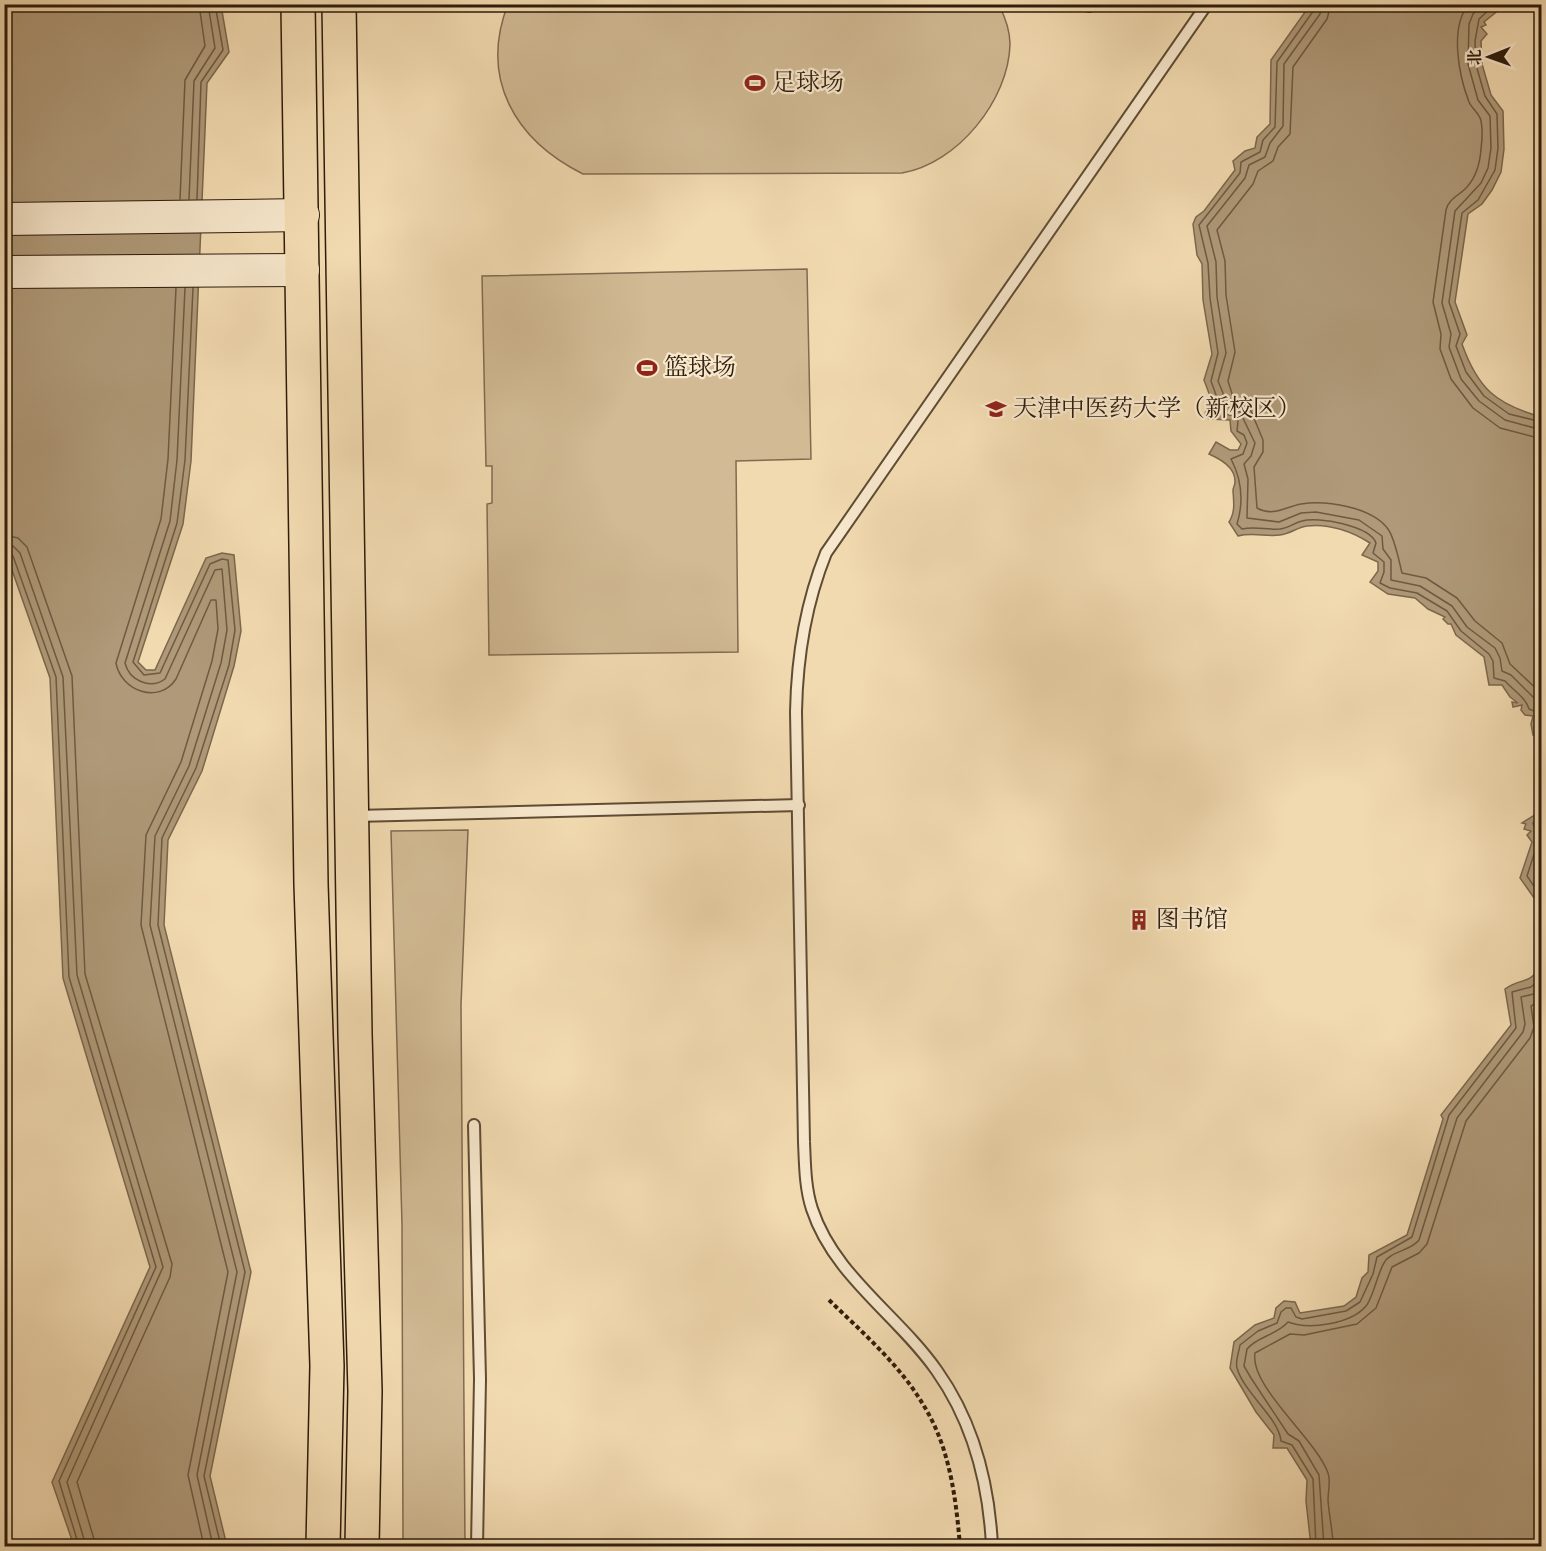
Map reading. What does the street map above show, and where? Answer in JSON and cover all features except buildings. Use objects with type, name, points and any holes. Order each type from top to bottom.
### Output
[{"type":"main road","points":[[298,4],[303,215],[311,884],[327,1366],[323,1546]]},
{"type":"main road","points":[[339,4],[355,1034],[365,1391],[362,1546]]},
{"type":"main road","points":[[4,219],[303,215]]},
{"type":"main road","points":[[4,272],[303,270]]},
{"type":"main road","points":[[327,1366],[355,1034]]},
{"type":"lane","points":[[992,1546],[984,1476],[952,1397],[938,1372],[916,1344],[846,1268],[824,1238],[811,1208],[804,1142],[797,671],[811,590],[826,553],[1207,4]]},
{"type":"lane","points":[[351,816],[799,805]]},
{"type":"lane","points":[[474,1125],[480,1379],[477,1546]]},
{"type":"path","points":[[829,1300],[894,1366],[925,1406],[946,1454],[957,1504],[960,1546]]},
{"type":"shaded area","name":"足球场","points":[[508,4],[999,5],[1007,24],[1010,44],[1007,65],[990,107],[960,143],[942,157],[922,167],[902,173],[583,174],[559,160],[539,144],[522,125],[509,104],[501,82],[498,57],[500,31]]},
{"type":"shaded area","points":[[807,269],[811,459],[736,461],[738,652],[489,655],[487,504],[492,503],[492,466],[486,466],[482,276]]},
{"type":"shaded area","points":[[468,830],[461,1005],[465,1546],[403,1546],[402,1224],[391,831]]},
{"type":"water","points":[[4,5],[221,5],[229,52],[207,83],[191,461],[183,524],[138,662],[146,670],[155,670],[206,558],[222,553],[234,555],[241,631],[234,666],[202,771],[168,840],[164,925],[251,1272],[210,1476],[227,1546],[74,1546],[52,1482],[150,1267],[63,978],[50,678],[5,550]]},
{"type":"water","points":[[1310,5],[1505,5],[1484,22],[1486,25],[1481,27],[1487,34],[1481,41],[1482,64],[1491,95],[1503,111],[1504,149],[1501,172],[1482,204],[1468,214],[1455,302],[1467,335],[1462,344],[1468,360],[1482,383],[1500,400],[1541,417],[1541,753],[1537,738],[1533,735],[1531,724],[1533,716],[1525,715],[1521,710],[1522,705],[1513,707],[1512,702],[1518,703],[1510,697],[1502,685],[1489,685],[1484,657],[1456,635],[1451,624],[1443,619],[1445,617],[1428,609],[1415,598],[1388,594],[1370,582],[1378,571],[1378,562],[1362,555],[1370,543],[1348,532],[1315,525],[1280,535],[1238,536],[1229,522],[1234,508],[1234,476],[1226,464],[1209,454],[1216,442],[1230,450],[1238,450],[1241,444],[1231,431],[1230,420],[1209,419],[1205,414],[1210,396],[1204,380],[1212,354],[1203,300],[1202,264],[1197,255],[1193,224],[1196,217],[1204,211],[1235,170],[1233,161],[1245,151],[1255,148],[1257,137],[1270,124],[1271,60]]},
{"type":"water","points":[[1541,811],[1541,920],[1536,912],[1537,902],[1520,878],[1532,842],[1527,835],[1531,831],[1524,829],[1526,824],[1522,823]]},
{"type":"water","points":[[1541,968],[1541,1546],[1311,1546],[1306,1501],[1307,1480],[1287,1448],[1273,1448],[1274,1435],[1256,1412],[1230,1368],[1234,1342],[1255,1325],[1274,1318],[1276,1308],[1284,1301],[1295,1302],[1300,1313],[1344,1306],[1356,1297],[1362,1278],[1368,1272],[1369,1255],[1407,1235],[1443,1119],[1441,1115],[1511,1025],[1505,989],[1532,977]]},
{"type":"place","name":"足球场","points":[[755,83]]},
{"type":"place","name":"篮球场","points":[[647,368]]},
{"type":"place","name":"天津中医药大学（新校区）","points":[[996,409]]},
{"type":"place","name":"图书馆","points":[[1139,920]]}]
